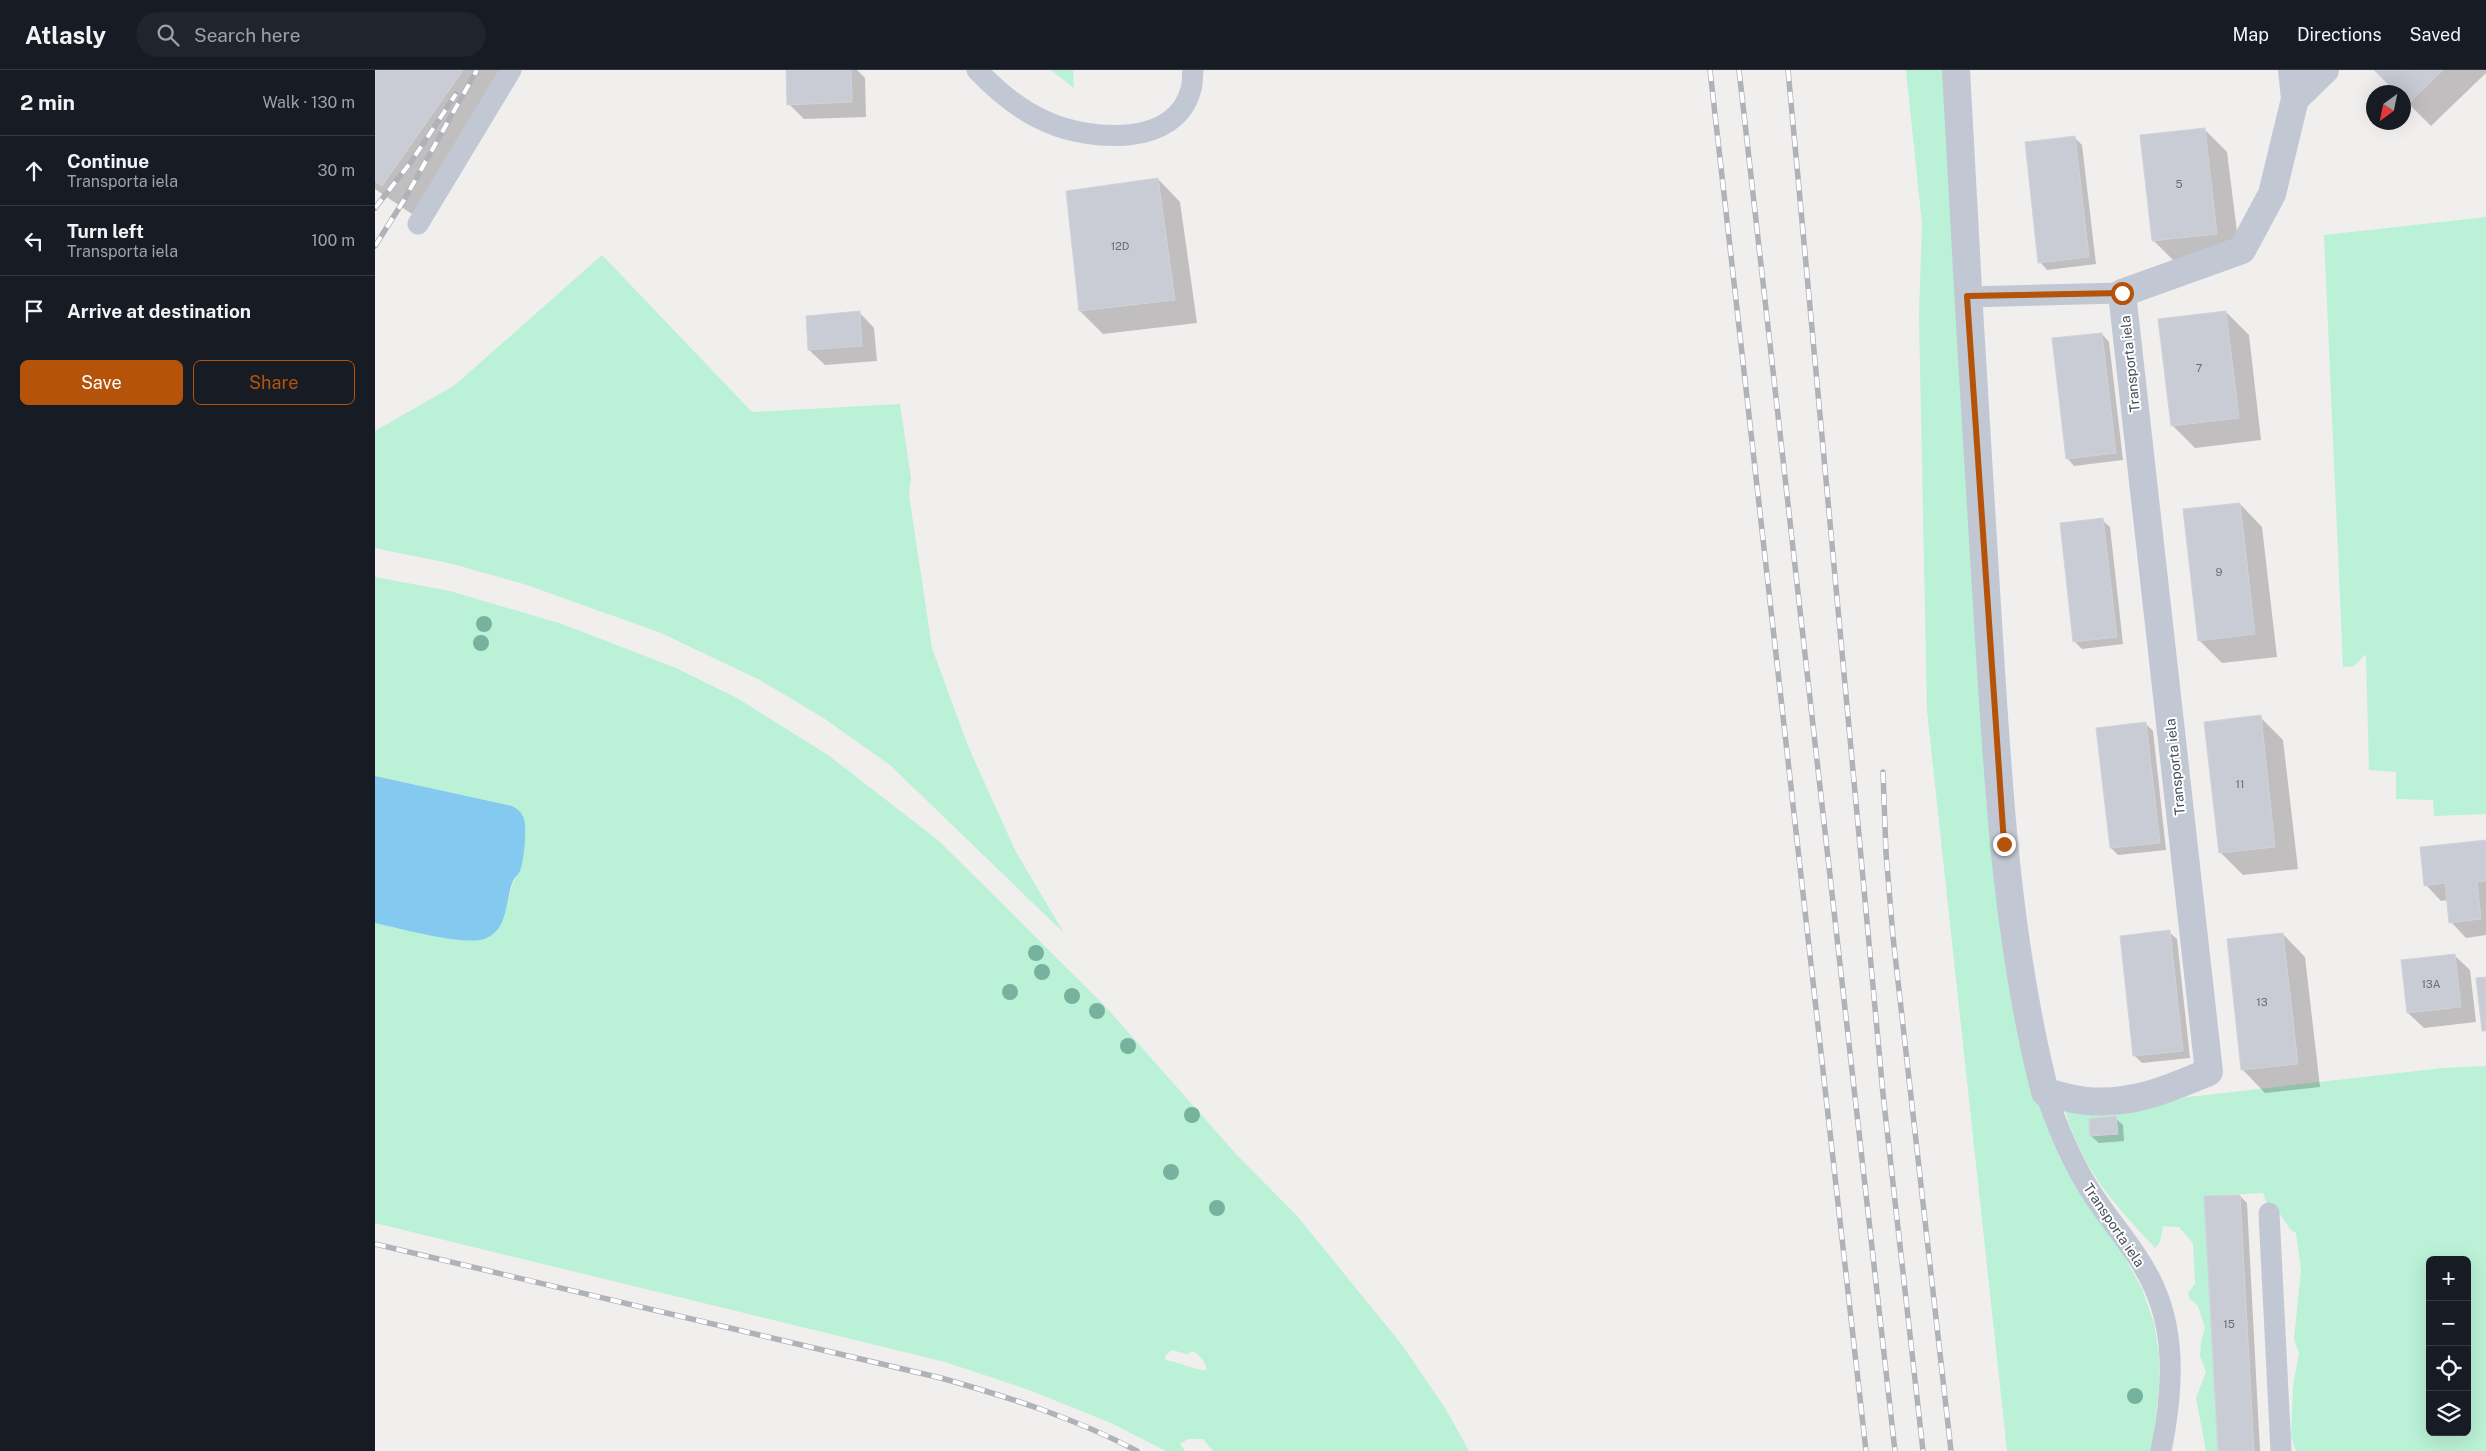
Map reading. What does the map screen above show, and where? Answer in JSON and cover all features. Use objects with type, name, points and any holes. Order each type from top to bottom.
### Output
[{"type":"street","name":"Transporta iela","points":[[1956,70],[1967,296],[2004,844],[2030,1033],[2045,1092],[2085,1101],[2121,1101],[2148,1096],[2209,1072],[2122,293]]},
{"type":"street","points":[[2122,293],[2242,250],[2272,194],[2295,99],[2292,70]]},
{"type":"street","points":[[2295,99],[2325,70]]},
{"type":"lane","points":[[418,224],[511,70]]},
{"type":"lane","points":[[977,70],[1017,104],[1045,122],[1075,133],[1119,137],[1149,131],[1168,123],[1186,101],[1191,89],[1193,70]]},
{"type":"lane","points":[[1967,296],[2122,293]]},
{"type":"lane","name":"Transporta iela","points":[[2045,1092],[2072,1158],[2093,1195],[2129,1243],[2154,1287],[2166,1322],[2171,1357],[2169,1397],[2161,1451]]},
{"type":"lane","points":[[2269,1213],[2281,1451]]},
{"type":"green space","points":[[1051,70],[1073,70],[1074,88]]},
{"type":"green space","points":[[1906,70],[1944,70],[2025,1048],[2123,1254],[2142,1289],[2154,1323],[2159,1354],[2159,1387],[2152,1451],[2007,1451],[1927,711],[1919,315],[1922,224]]},
{"type":"green space","points":[[2486,217],[2486,814],[2434,816],[2433,800],[2396,799],[2396,772],[2369,770],[2366,654],[2354,666],[2343,667],[2324,235]]},
{"type":"green space","points":[[602,255],[752,412],[900,404],[911,478],[909,495],[932,648],[968,746],[1016,852],[1064,933],[890,765],[822,717],[760,680],[661,633],[527,585],[453,564],[375,548],[375,431],[455,385]]},
{"type":"green space","points":[[375,577],[450,591],[562,624],[676,668],[737,698],[828,755],[939,841],[1104,1005],[1236,1154],[1298,1217],[1402,1345],[1445,1408],[1469,1451],[1213,1451],[1203,1439],[1188,1439],[1180,1444],[1185,1451],[1166,1451],[1111,1423],[1029,1390],[945,1362],[375,1223],[375,923],[464,940],[500,925],[513,883],[520,870],[512,806],[375,776]],"holes":[[[1172,1350],[1187,1354],[1192,1351],[1198,1355],[1207,1370],[1196,1369],[1165,1360],[1165,1356]]]},
{"type":"green space","points":[[2486,1066],[2486,1451],[2296,1451],[2291,1437],[2293,1386],[2299,1353],[2294,1339],[2301,1270],[2296,1233],[2291,1230],[2280,1214],[2266,1202],[2263,1193],[2204,1196],[2218,1451],[2206,1451],[2196,1398],[2206,1372],[2200,1356],[2205,1328],[2198,1306],[2190,1299],[2188,1293],[2195,1284],[2193,1243],[2179,1227],[2163,1226],[2160,1242],[2155,1248],[2101,1185],[2081,1152],[2065,1111],[2443,1068]],"holes":[[[2089,1119],[2117,1134],[2090,1136]]]},
{"type":"water","points":[[375,776],[512,806],[521,813],[524,819],[525,845],[521,866],[510,888],[502,922],[492,935],[474,941],[461,940],[375,923]]},
{"type":"building","points":[[375,70],[463,70],[382,186],[375,181]]},
{"type":"building","points":[[786,70],[851,70],[852,102],[787,105]]},
{"type":"building","points":[[2374,70],[2443,70],[2411,101],[2411,85],[2389,85]]},
{"type":"building","points":[[2205,128],[2217,234],[2152,241],[2140,135]]},
{"type":"building","points":[[2075,136],[2089,257],[2038,263],[2025,142]]},
{"type":"building","points":[[1158,178],[1175,300],[1079,311],[1066,191]]},
{"type":"building","points":[[860,311],[862,346],[808,350],[806,316]]},
{"type":"building","points":[[2226,311],[2239,418],[2171,426],[2158,319]]},
{"type":"building","points":[[2102,333],[2116,453],[2066,459],[2052,338]]},
{"type":"building","points":[[2240,503],[2255,634],[2198,641],[2183,509]]},
{"type":"building","points":[[2103,518],[2117,637],[2073,642],[2060,523]]},
{"type":"building","points":[[2261,715],[2275,847],[2219,853],[2204,722]]},
{"type":"building","points":[[2146,722],[2160,843],[2110,848],[2096,728]]},
{"type":"building","points":[[2486,840],[2486,881],[2477,882],[2481,919],[2449,923],[2445,883],[2424,886],[2420,847]]},
{"type":"building","points":[[2170,930],[2183,1051],[2133,1056],[2120,936]]},
{"type":"building","points":[[2283,933],[2298,1064],[2241,1070],[2227,939]]},
{"type":"building","points":[[2455,954],[2461,1007],[2407,1013],[2401,960]]},
{"type":"building","points":[[2486,977],[2486,1031],[2482,1031],[2476,978]]},
{"type":"building","points":[[2116,1116],[2118,1134],[2090,1136],[2089,1119]]},
{"type":"building","points":[[2240,1195],[2254,1451],[2218,1451],[2204,1196]]},
{"type":"railway","points":[[375,246],[404,200],[477,70]]},
{"type":"railway","points":[[1710,70],[1866,1451]]},
{"type":"railway","points":[[1739,70],[1895,1451]]},
{"type":"railway","points":[[1788,70],[1883,1094],[1923,1451]]},
{"type":"railway","points":[[375,208],[411,162],[456,94]]},
{"type":"railway","points":[[1883,772],[1886,853],[1893,937],[1951,1451]]},
{"type":"railway","points":[[375,1244],[941,1378],[1041,1409],[1090,1428],[1137,1451]]},
{"type":"route","points":[[2004,844],[1967,296],[2122,293]]}]
